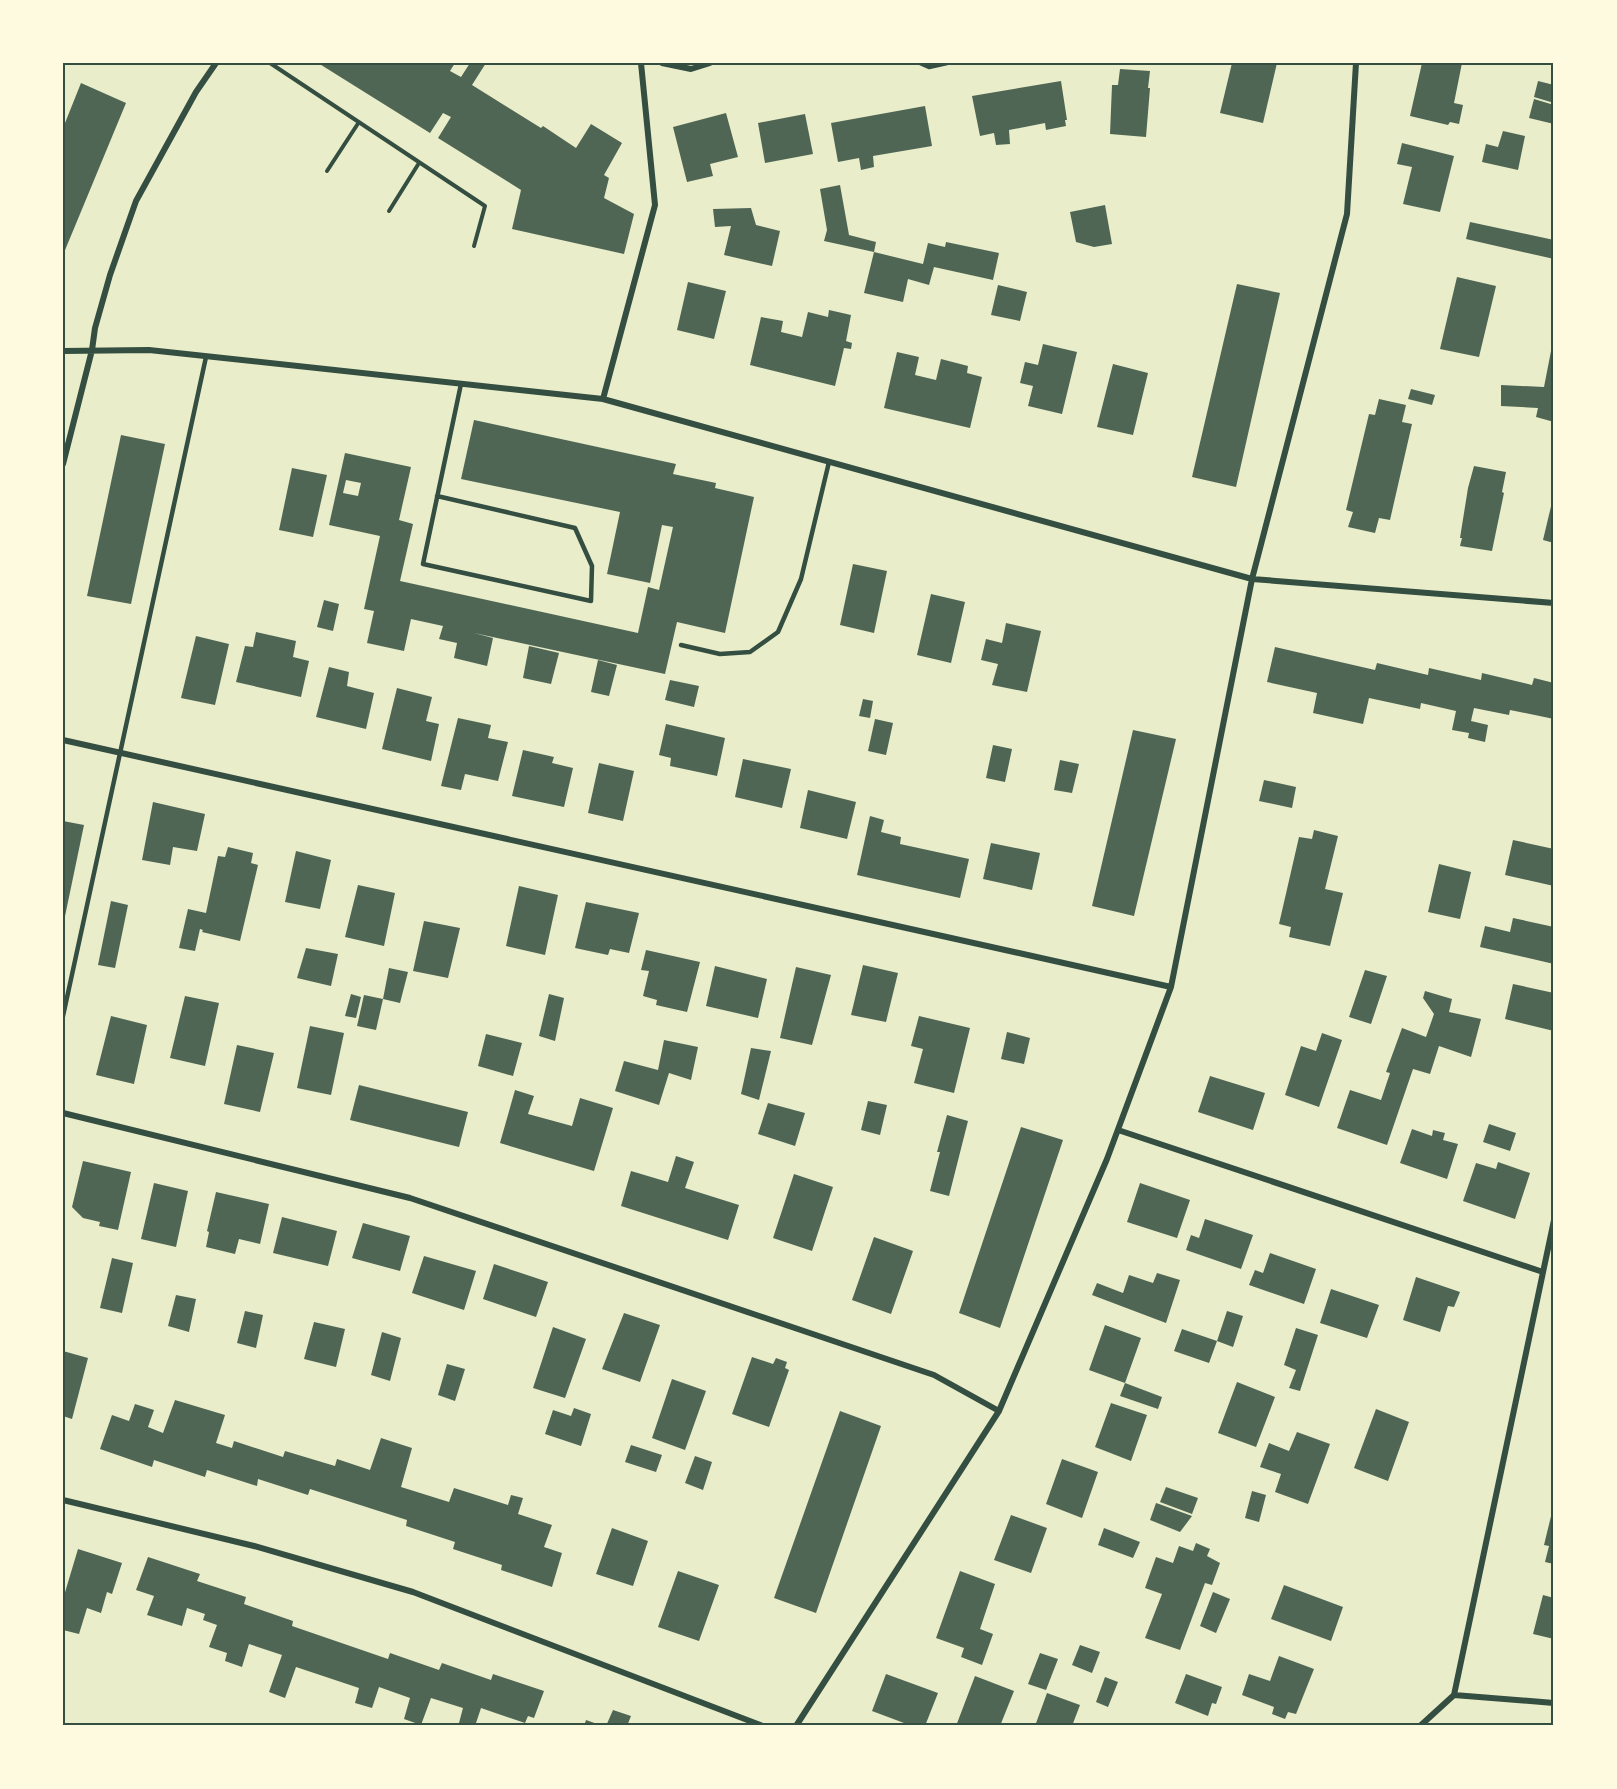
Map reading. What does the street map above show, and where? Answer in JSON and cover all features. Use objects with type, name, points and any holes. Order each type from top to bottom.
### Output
[{"type":"street","points":[[63,464],[92,350],[95,328],[110,275],[136,201],[196,92],[216,63]]},
{"type":"street","points":[[603,399],[655,205],[641,63]]},
{"type":"street","points":[[662,63],[691,69],[710,63]]},
{"type":"street","points":[[796,1726],[999,1412],[1107,1159],[1171,987],[1252,579],[1347,214],[1356,63]]},
{"type":"street","points":[[63,351],[149,350],[603,399],[1252,579],[1554,603]]},
{"type":"street","points":[[63,740],[1171,987]]},
{"type":"street","points":[[63,1113],[410,1198],[934,1374],[999,1412]]},
{"type":"street","points":[[1118,1130],[1543,1272]]},
{"type":"street","points":[[1420,1726],[1454,1695],[1554,1220]]},
{"type":"street","points":[[63,1500],[255,1545],[413,1592],[764,1726]]},
{"type":"street","points":[[1454,1695],[1554,1703]]},
{"type":"lane","points":[[920,63],[929,67],[947,63]]},
{"type":"lane","points":[[63,1016],[206,357]]},
{"type":"lane","points":[[437,496],[575,528],[592,566],[591,601],[423,564],[437,496],[461,384]]},
{"type":"lane","points":[[681,645],[720,654],[750,652],[778,632],[801,579],[830,462]]},
{"type":"path","points":[[270,63],[485,206],[474,246]]},
{"type":"path","points":[[327,171],[359,122]]},
{"type":"path","points":[[389,211],[419,163]]},
{"type":"building","points":[[318,63],[455,63],[450,71],[461,77],[470,63],[486,63],[472,85],[541,128],[543,126],[576,148],[591,124],[622,143],[604,175],[609,178],[604,198],[634,214],[624,254],[512,229],[521,190],[438,138],[451,117],[443,113],[430,133]]},
{"type":"building","points":[[1232,63],[1277,63],[1263,123],[1220,113]]},
{"type":"building","points":[[1422,63],[1462,63],[1454,103],[1463,105],[1459,124],[1450,122],[1448,125],[1410,116]]},
{"type":"building","points":[[1120,69],[1150,71],[1146,137],[1110,134],[1112,85],[1118,85]]},
{"type":"building","points":[[1061,81],[1066,126],[1046,130],[1045,123],[1009,130],[1010,144],[996,145],[994,133],[980,136],[972,96]]},
{"type":"building","points":[[1538,81],[1554,85],[1554,103],[1534,97]]},
{"type":"building","points":[[81,83],[126,103],[63,255],[63,128]]},
{"type":"building","points":[[1534,99],[1554,105],[1554,124],[1529,118]]},
{"type":"building","points":[[925,106],[932,146],[873,156],[874,167],[861,170],[859,158],[838,162],[831,123]]},
{"type":"building","points":[[726,113],[738,157],[710,164],[713,176],[687,182],[673,127]]},
{"type":"building","points":[[805,114],[813,154],[765,163],[758,123]]},
{"type":"building","points":[[1503,131],[1525,136],[1518,170],[1482,162],[1486,144],[1498,147]]},
{"type":"building","points":[[1402,143],[1454,156],[1440,212],[1403,204],[1412,167],[1397,164]]},
{"type":"building","points":[[840,185],[849,235],[876,242],[874,252],[824,241],[827,230],[820,189]]},
{"type":"building","points":[[1105,205],[1112,244],[1094,247],[1076,242],[1070,212]]},
{"type":"building","points":[[751,208],[756,225],[780,231],[772,266],[724,255],[731,226],[715,227],[713,209]]},
{"type":"building","points":[[1470,222],[1554,240],[1554,259],[1466,239]]},
{"type":"building","points":[[946,242],[999,253],[993,280],[934,267],[929,285],[908,279],[903,302],[864,293],[874,252],[923,264],[928,243],[945,247]]},
{"type":"building","points":[[1457,277],[1496,286],[1479,357],[1440,349]]},
{"type":"building","points":[[688,282],[726,291],[714,339],[677,330]]},
{"type":"building","points":[[1237,284],[1280,293],[1236,487],[1192,477]]},
{"type":"building","points":[[998,285],[1027,292],[1020,321],[991,315]]},
{"type":"building","points":[[829,310],[851,315],[846,341],[852,343],[851,349],[844,348],[835,386],[750,365],[761,317],[783,321],[781,332],[802,337],[808,312],[828,317]]},
{"type":"building","points":[[1043,344],[1077,352],[1062,414],[1028,406],[1033,386],[1020,383],[1025,362],[1038,365]]},
{"type":"building","points":[[1551,351],[1554,352],[1554,422],[1536,417],[1538,408],[1501,406],[1501,385],[1544,387]]},
{"type":"building","points":[[897,352],[919,357],[915,375],[936,380],[941,359],[968,366],[967,373],[982,377],[970,428],[884,408]]},
{"type":"building","points":[[1113,364],[1148,373],[1133,435],[1097,427]]},
{"type":"building","points":[[1411,389],[1435,395],[1432,405],[1408,399]]},
{"type":"building","points":[[1379,399],[1406,405],[1402,422],[1412,424],[1390,520],[1379,518],[1375,533],[1348,527],[1353,512],[1346,510],[1369,414],[1375,415]]},
{"type":"building","points":[[474,420],[676,464],[673,474],[716,483],[715,488],[754,497],[725,633],[677,622],[665,674],[474,633],[493,638],[487,666],[454,658],[457,643],[439,639],[443,626],[411,619],[404,651],[367,643],[374,611],[364,609],[380,536],[329,525],[345,453],[411,467],[399,520],[413,524],[400,581],[638,633],[648,587],[659,590],[673,527],[662,525],[650,583],[607,574],[620,512],[461,479]],"holes":[[[346,480],[361,483],[358,496],[343,493]]]},
{"type":"building","points":[[121,435],[165,444],[131,604],[87,596]]},
{"type":"building","points":[[1474,466],[1506,472],[1492,551],[1460,546],[1468,488]]},
{"type":"building","points":[[292,468],[327,475],[313,537],[279,530]]},
{"type":"building","points":[[1554,498],[1554,543],[1543,540]]},
{"type":"building","points":[[853,564],[887,571],[874,633],[840,625]]},
{"type":"building","points":[[931,594],[965,602],[951,663],[917,655]]},
{"type":"building","points":[[324,600],[339,604],[333,631],[317,627]]},
{"type":"building","points":[[1006,623],[1041,631],[1027,692],[992,685],[998,664],[981,660],[986,639],[1002,643]]},
{"type":"building","points":[[256,632],[296,641],[293,657],[309,661],[301,697],[236,682],[245,646],[253,647]]},
{"type":"building","points":[[196,636],[229,644],[215,705],[181,698]]},
{"type":"building","points":[[529,646],[559,653],[551,684],[523,678]]},
{"type":"building","points":[[1275,647],[1375,670],[1377,663],[1428,675],[1429,668],[1481,680],[1482,673],[1532,685],[1534,678],[1554,683],[1554,719],[1510,710],[1509,715],[1474,708],[1471,721],[1488,725],[1485,742],[1468,738],[1469,733],[1452,730],[1456,711],[1421,703],[1420,709],[1369,698],[1363,724],[1313,713],[1317,693],[1267,682]]},
{"type":"building","points":[[598,660],[617,665],[609,696],[591,692]]},
{"type":"building","points":[[329,667],[349,672],[347,686],[374,693],[366,729],[316,717]]},
{"type":"building","points":[[670,680],[699,686],[694,707],[665,700]]},
{"type":"building","points":[[397,688],[432,697],[426,721],[439,724],[431,761],[382,749]]},
{"type":"building","points":[[863,699],[873,701],[870,718],[859,716]]},
{"type":"building","points":[[458,718],[491,725],[488,738],[508,742],[498,781],[465,774],[461,790],[441,786]]},
{"type":"building","points":[[875,719],[893,723],[886,755],[868,751]]},
{"type":"building","points":[[666,724],[725,738],[717,776],[670,766],[671,758],[659,755]]},
{"type":"building","points":[[1133,730],[1176,739],[1134,916],[1092,906]]},
{"type":"building","points":[[993,745],[1012,749],[1005,782],[986,778]]},
{"type":"building","points":[[523,750],[554,757],[552,763],[573,768],[564,807],[512,796]]},
{"type":"building","points":[[743,759],[791,769],[782,808],[735,797]]},
{"type":"building","points":[[1060,760],[1079,764],[1072,793],[1054,790]]},
{"type":"building","points":[[599,763],[634,771],[623,821],[588,813]]},
{"type":"building","points":[[1264,780],[1296,787],[1292,808],[1259,801]]},
{"type":"building","points":[[808,790],[856,802],[847,839],[800,828]]},
{"type":"building","points":[[153,802],[205,814],[197,851],[173,847],[170,865],[142,860]]},
{"type":"building","points":[[870,816],[884,820],[881,832],[901,837],[900,844],[969,859],[960,898],[857,875]]},
{"type":"building","points":[[63,821],[84,825],[64,921],[63,921]]},
{"type":"building","points":[[1314,830],[1338,836],[1325,889],[1343,893],[1330,946],[1289,937],[1291,927],[1279,924],[1299,837],[1312,839]]},
{"type":"building","points":[[1513,840],[1554,849],[1554,886],[1505,875]]},
{"type":"building","points":[[991,843],[1040,853],[1032,890],[983,879]]},
{"type":"building","points":[[228,847],[253,853],[251,863],[258,865],[240,941],[202,932],[203,930],[200,929],[195,951],[179,948],[188,909],[206,913],[218,856],[225,857]]},
{"type":"building","points":[[296,851],[331,860],[320,909],[285,902]]},
{"type":"building","points":[[1439,864],[1471,872],[1460,919],[1428,912]]},
{"type":"building","points":[[358,885],[395,893],[384,946],[345,937]]},
{"type":"building","points":[[519,886],[558,895],[545,955],[506,946]]},
{"type":"building","points":[[111,901],[128,905],[115,968],[98,965]]},
{"type":"building","points":[[586,902],[639,913],[629,953],[610,949],[608,955],[575,948]]},
{"type":"building","points":[[1513,918],[1554,927],[1554,964],[1480,947],[1485,926],[1510,932]]},
{"type":"building","points":[[424,921],[460,928],[448,978],[413,971]]},
{"type":"building","points":[[306,948],[338,954],[331,986],[297,978]]},
{"type":"building","points":[[646,950],[700,962],[687,1012],[656,1005],[657,1000],[643,996],[649,971],[641,970]]},
{"type":"building","points":[[863,965],[898,973],[886,1022],[851,1015]]},
{"type":"building","points":[[715,966],[767,979],[758,1018],[706,1006]]},
{"type":"building","points":[[796,967],[831,975],[812,1045],[780,1038]]},
{"type":"building","points":[[389,968],[408,972],[400,1003],[383,999]]},
{"type":"building","points":[[1365,970],[1387,976],[1371,1024],[1349,1017]]},
{"type":"building","points":[[1513,984],[1554,993],[1554,1031],[1505,1019]]},
{"type":"building","points":[[1425,991],[1452,999],[1449,1012],[1481,1019],[1471,1057],[1439,1046],[1430,1074],[1413,1069],[1387,1145],[1337,1128],[1350,1090],[1381,1100],[1390,1073],[1386,1072],[1402,1028],[1426,1037],[1434,1014],[1423,998]]},
{"type":"building","points":[[351,994],[361,997],[356,1018],[345,1016]]},
{"type":"building","points":[[549,994],[564,998],[555,1041],[539,1036]]},
{"type":"building","points":[[364,995],[383,999],[376,1030],[357,1026]]},
{"type":"building","points":[[185,996],[219,1003],[205,1066],[170,1058]]},
{"type":"building","points":[[111,1016],[147,1025],[134,1084],[96,1075]]},
{"type":"building","points":[[919,1016],[970,1028],[954,1093],[914,1083],[923,1049],[911,1046]]},
{"type":"building","points":[[310,1026],[344,1033],[331,1095],[297,1088]]},
{"type":"building","points":[[1007,1032],[1030,1038],[1024,1064],[1001,1059]]},
{"type":"building","points":[[1322,1033],[1342,1040],[1319,1107],[1285,1095],[1301,1046],[1316,1051]]},
{"type":"building","points":[[486,1034],[522,1043],[513,1076],[478,1066]]},
{"type":"building","points":[[664,1040],[698,1047],[691,1080],[669,1073],[659,1105],[615,1091],[624,1061],[658,1070]]},
{"type":"building","points":[[237,1045],[274,1053],[260,1112],[224,1104]]},
{"type":"building","points":[[751,1048],[771,1051],[759,1100],[741,1094]]},
{"type":"building","points":[[1210,1076],[1265,1093],[1253,1130],[1198,1112]]},
{"type":"building","points":[[359,1085],[468,1112],[459,1147],[350,1120]]},
{"type":"building","points":[[515,1090],[534,1096],[528,1114],[572,1126],[580,1098],[613,1108],[594,1171],[500,1143]]},
{"type":"building","points":[[868,1101],[887,1105],[880,1135],[861,1130]]},
{"type":"building","points":[[768,1103],[805,1113],[795,1146],[758,1134]]},
{"type":"building","points":[[947,1115],[968,1121],[949,1196],[930,1191]]},
{"type":"building","points":[[1489,1124],[1516,1133],[1510,1151],[1483,1142]]},
{"type":"building","points":[[1021,1127],[1063,1140],[1000,1328],[959,1313]]},
{"type":"building","points":[[1412,1129],[1432,1136],[1433,1130],[1445,1133],[1443,1140],[1458,1144],[1447,1179],[1400,1163]]},
{"type":"building","points":[[676,1156],[694,1162],[685,1188],[739,1205],[728,1240],[621,1206],[631,1171],[668,1182]]},
{"type":"building","points":[[83,1161],[131,1172],[118,1230],[99,1226],[100,1222],[83,1218],[72,1207]]},
{"type":"building","points":[[1498,1162],[1530,1173],[1515,1219],[1463,1201],[1476,1163],[1496,1169]]},
{"type":"building","points":[[794,1174],[833,1187],[812,1251],[773,1238]]},
{"type":"building","points":[[154,1183],[188,1191],[176,1247],[141,1239]]},
{"type":"building","points":[[1140,1183],[1190,1200],[1177,1238],[1127,1222]]},
{"type":"building","points":[[216,1192],[269,1204],[260,1244],[239,1239],[235,1254],[206,1247],[209,1232],[207,1231]]},
{"type":"building","points":[[282,1217],[337,1231],[328,1266],[273,1253]]},
{"type":"building","points":[[1205,1219],[1253,1235],[1241,1269],[1186,1250],[1191,1235],[1199,1238]]},
{"type":"building","points":[[363,1223],[410,1236],[400,1271],[352,1258]]},
{"type":"building","points":[[874,1237],[913,1251],[891,1314],[852,1300]]},
{"type":"building","points":[[1270,1253],[1316,1269],[1304,1304],[1249,1285],[1255,1270],[1263,1273]]},
{"type":"building","points":[[424,1256],[476,1271],[464,1310],[412,1293]]},
{"type":"building","points":[[112,1258],[133,1263],[122,1313],[100,1308]]},
{"type":"building","points":[[494,1264],[548,1282],[536,1317],[483,1299]]},
{"type":"building","points":[[1157,1273],[1180,1280],[1166,1323],[1092,1295],[1097,1283],[1123,1293],[1129,1275],[1153,1283]]},
{"type":"building","points":[[1416,1277],[1460,1292],[1454,1307],[1448,1306],[1440,1332],[1403,1320]]},
{"type":"building","points":[[1331,1289],[1379,1305],[1367,1338],[1320,1323]]},
{"type":"building","points":[[176,1295],[196,1299],[189,1332],[168,1326]]},
{"type":"building","points":[[245,1311],[263,1315],[256,1348],[237,1343]]},
{"type":"building","points":[[1227,1311],[1243,1316],[1233,1347],[1217,1341]]},
{"type":"building","points":[[624,1313],[660,1325],[640,1382],[602,1369]]},
{"type":"building","points":[[314,1322],[345,1329],[336,1367],[304,1359]]},
{"type":"building","points":[[1105,1325],[1141,1338],[1125,1383],[1089,1370]]},
{"type":"building","points":[[553,1327],[586,1339],[565,1398],[533,1388]]},
{"type":"building","points":[[1296,1328],[1318,1335],[1300,1391],[1289,1388],[1296,1370],[1284,1365]]},
{"type":"building","points":[[1182,1329],[1217,1341],[1209,1363],[1174,1351]]},
{"type":"building","points":[[382,1332],[401,1338],[390,1381],[371,1375]]},
{"type":"building","points":[[63,1351],[88,1358],[72,1419],[63,1416]]},
{"type":"building","points":[[752,1357],[773,1364],[776,1358],[787,1362],[785,1368],[789,1370],[769,1427],[732,1414]]},
{"type":"building","points":[[447,1364],[465,1369],[455,1401],[438,1395]]},
{"type":"building","points":[[672,1379],[706,1391],[685,1450],[652,1438]]},
{"type":"building","points":[[1237,1382],[1275,1397],[1256,1447],[1218,1433]]},
{"type":"building","points":[[1125,1383],[1162,1397],[1158,1409],[1120,1396]]},
{"type":"building","points":[[175,1400],[225,1415],[216,1443],[232,1448],[234,1441],[283,1457],[285,1451],[335,1466],[337,1459],[370,1470],[381,1438],[412,1448],[401,1487],[449,1502],[454,1488],[508,1505],[511,1495],[523,1498],[518,1514],[552,1525],[544,1547],[562,1553],[552,1587],[501,1570],[502,1565],[453,1549],[455,1542],[406,1526],[407,1520],[310,1489],[308,1495],[258,1479],[257,1486],[207,1470],[205,1477],[154,1460],[152,1467],[100,1449],[112,1415],[129,1421],[135,1404],[154,1410],[148,1427],[163,1433]]},
{"type":"building","points":[[1111,1403],[1147,1415],[1131,1461],[1095,1447]]},
{"type":"building","points":[[574,1408],[591,1414],[581,1446],[545,1434],[553,1410],[571,1416]]},
{"type":"building","points":[[1376,1409],[1409,1422],[1388,1481],[1354,1468]]},
{"type":"building","points":[[840,1411],[881,1426],[816,1613],[774,1598]]},
{"type":"building","points":[[1297,1432],[1330,1444],[1308,1504],[1275,1492],[1281,1474],[1260,1467],[1269,1443],[1289,1451]]},
{"type":"building","points":[[631,1445],[662,1455],[656,1472],[625,1462]]},
{"type":"building","points":[[695,1456],[712,1462],[703,1490],[685,1483]]},
{"type":"building","points":[[1062,1459],[1098,1472],[1082,1518],[1046,1504]]},
{"type":"building","points":[[1166,1487],[1198,1498],[1192,1514],[1160,1502]]},
{"type":"building","points":[[1252,1491],[1266,1495],[1259,1522],[1245,1518]]},
{"type":"building","points":[[1156,1503],[1192,1516],[1180,1532],[1150,1520]]},
{"type":"building","points":[[1553,1508],[1554,1564],[1545,1562],[1549,1546],[1544,1545]]},
{"type":"building","points":[[1011,1515],[1047,1528],[1031,1573],[994,1560]]},
{"type":"building","points":[[612,1528],[648,1541],[633,1586],[596,1574]]},
{"type":"building","points":[[1104,1528],[1140,1542],[1133,1558],[1098,1545]]},
{"type":"building","points":[[1196,1543],[1210,1549],[1207,1556],[1220,1563],[1212,1585],[1205,1583],[1180,1650],[1145,1638],[1162,1594],[1145,1588],[1156,1557],[1173,1563],[1179,1546],[1193,1551]]},
{"type":"building","points":[[78,1549],[122,1563],[112,1594],[107,1592],[101,1613],[87,1608],[79,1634],[63,1630],[63,1599]]},
{"type":"building","points":[[148,1557],[200,1574],[197,1581],[246,1597],[244,1604],[293,1621],[292,1626],[388,1659],[390,1653],[439,1670],[442,1663],[491,1680],[493,1674],[544,1691],[534,1718],[528,1716],[525,1723],[481,1708],[475,1726],[467,1726],[459,1723],[463,1708],[431,1698],[421,1725],[404,1719],[410,1698],[379,1687],[372,1708],[355,1703],[359,1688],[296,1667],[285,1698],[269,1692],[282,1655],[249,1644],[242,1667],[225,1661],[227,1653],[209,1647],[217,1625],[203,1620],[205,1614],[187,1608],[182,1626],[147,1615],[154,1596],[136,1590]]},
{"type":"building","points":[[678,1571],[719,1585],[699,1641],[658,1627]]},
{"type":"building","points":[[960,1571],[995,1584],[980,1629],[993,1634],[982,1665],[961,1657],[964,1648],[936,1638]]},
{"type":"building","points":[[1284,1585],[1343,1607],[1331,1641],[1271,1619]]},
{"type":"building","points":[[1213,1592],[1230,1599],[1216,1633],[1200,1626]]},
{"type":"building","points":[[1543,1595],[1554,1598],[1554,1639],[1533,1634]]},
{"type":"building","points":[[1080,1645],[1100,1652],[1092,1673],[1072,1665]]},
{"type":"building","points":[[1040,1653],[1058,1659],[1046,1690],[1028,1684]]},
{"type":"building","points":[[1279,1656],[1314,1669],[1296,1714],[1288,1712],[1285,1719],[1272,1714],[1274,1707],[1242,1695],[1249,1674],[1270,1681]]},
{"type":"building","points":[[886,1674],[938,1693],[925,1726],[912,1726],[872,1711]]},
{"type":"building","points":[[1186,1674],[1222,1687],[1216,1704],[1212,1703],[1208,1716],[1175,1703]]},
{"type":"building","points":[[975,1676],[1014,1691],[1000,1726],[956,1726]]},
{"type":"building","points":[[1105,1677],[1118,1682],[1108,1707],[1096,1702]]},
{"type":"building","points":[[1047,1693],[1080,1705],[1072,1726],[1035,1726]]},
{"type":"building","points":[[613,1710],[631,1716],[627,1726],[606,1726]]},
{"type":"building","points":[[586,1720],[603,1726],[584,1726]]}]
